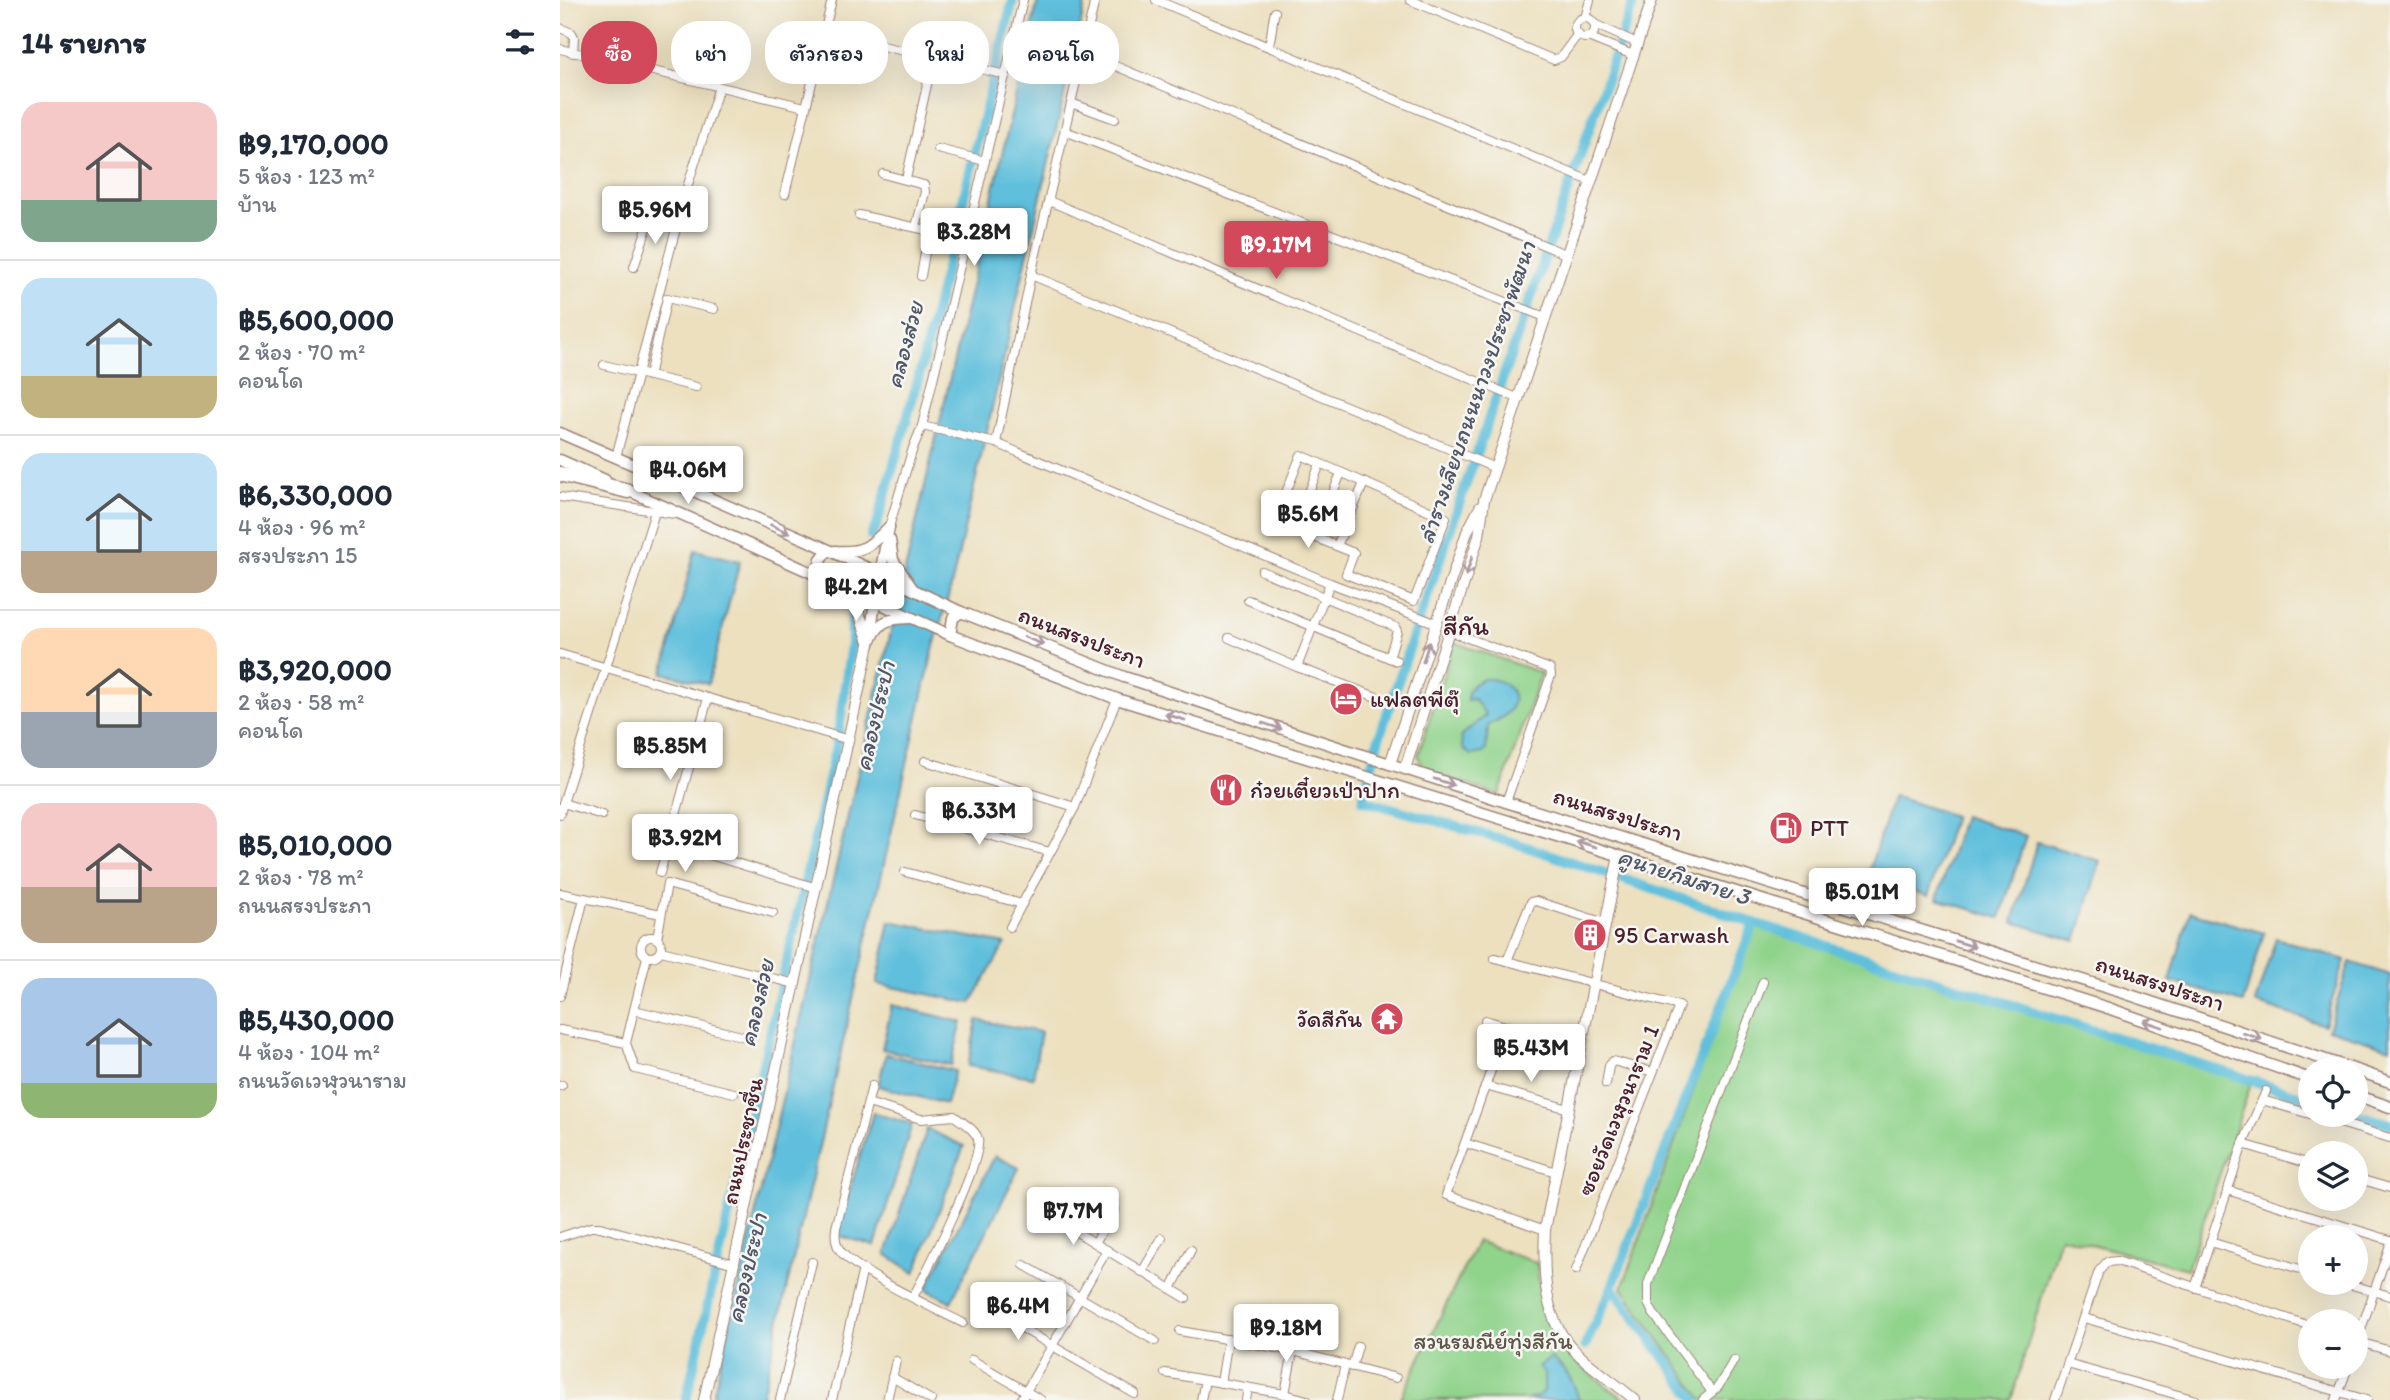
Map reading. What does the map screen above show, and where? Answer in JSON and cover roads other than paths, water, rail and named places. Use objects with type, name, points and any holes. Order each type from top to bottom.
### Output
[{"type":"highway","points":[[560,474],[628,491]]},
{"type":"main road","name":"ถนนสรงประภา","points":[[560,433],[880,575],[901,580],[914,590],[961,612],[1124,677],[1506,802],[2111,989],[2315,1057]]},
{"type":"main road","points":[[560,460],[875,601],[892,614],[877,626],[869,644]]},
{"type":"main road","points":[[818,576],[821,559],[828,550],[853,552],[866,548],[889,527]]},
{"type":"main road","points":[[869,644],[889,527]]},
{"type":"main road","points":[[889,527],[892,553],[901,580]]},
{"type":"main road","points":[[844,587],[858,610],[869,644]]},
{"type":"main road","points":[[946,633],[953,618],[961,612]]},
{"type":"main road","name":"ถนนสรงประภา","points":[[892,614],[912,618],[1116,699],[2105,1007],[2298,1075]]},
{"type":"main road","points":[[1243,738],[1248,718]]},
{"type":"main road","points":[[1380,780],[1385,762]]},
{"type":"main road","points":[[1400,786],[1405,769]]},
{"type":"main road","points":[[2105,1007],[2111,989]]},
{"type":"main road","name":"ถนนสรงประภา","points":[[2368,1075],[2390,1082]]},
{"type":"main road","points":[[2368,1099],[2390,1107]]},
{"type":"street","points":[[826,21],[832,0]]},
{"type":"street","points":[[889,527],[922,426],[978,159],[999,73],[1023,0]]},
{"type":"street","points":[[1090,21],[1095,0]]},
{"type":"street","points":[[1156,0],[1585,179]]},
{"type":"street","points":[[1410,0],[1551,59],[1560,57],[1578,34],[1576,23],[1585,18],[1590,0]]},
{"type":"street","points":[[1405,769],[1479,536],[1485,500],[1545,317],[1585,179],[1652,0]]},
{"type":"street","points":[[1268,46],[1275,12]]},
{"type":"street","points":[[1585,18],[1637,43]]},
{"type":"street","points":[[1588,37],[1594,32],[1594,24]]},
{"type":"street","points":[[560,28],[572,33],[573,53]]},
{"type":"street","points":[[1578,34],[1633,55]]},
{"type":"street","points":[[560,50],[805,107]]},
{"type":"street","points":[[1119,67],[1562,252]]},
{"type":"street","points":[[989,71],[999,73]]},
{"type":"street","points":[[785,194],[811,84]]},
{"type":"street","points":[[906,179],[927,84]]},
{"type":"street","points":[[996,443],[1075,84]]},
{"type":"street","points":[[615,457],[677,225],[719,87]]},
{"type":"street","points":[[1071,103],[1115,119]]},
{"type":"street","points":[[1065,131],[1545,317]]},
{"type":"street","points":[[939,149],[978,159]]},
{"type":"street","points":[[883,174],[920,182],[925,188],[916,227]]},
{"type":"street","points":[[1049,201],[1517,398]]},
{"type":"street","points":[[859,215],[963,238]]},
{"type":"street","points":[[634,267],[649,222],[657,220],[677,225]]},
{"type":"street","points":[[921,276],[929,230]]},
{"type":"street","points":[[1031,275],[1495,468]]},
{"type":"street","points":[[649,376],[667,298],[714,309]]},
{"type":"street","points":[[604,365],[696,387]]},
{"type":"street","points":[[922,426],[996,443],[1330,583],[1435,623]]},
{"type":"street","points":[[1301,455],[1320,464],[1446,518],[1414,601],[1346,574],[1354,553],[1278,522],[1280,505],[1301,455]]},
{"type":"street","points":[[1293,530],[1320,464]]},
{"type":"street","points":[[1315,537],[1341,473]]},
{"type":"street","points":[[1337,546],[1364,483]]},
{"type":"street","points":[[560,497],[682,515]]},
{"type":"street","points":[[1385,762],[1467,531],[1485,500]]},
{"type":"street","points":[[560,814],[655,512]]},
{"type":"street","points":[[1248,600],[1393,659],[1397,631],[1395,627],[1262,571]]},
{"type":"street","points":[[1297,667],[1330,583]]},
{"type":"street","points":[[1449,631],[1550,669],[1551,675],[1506,802]]},
{"type":"street","points":[[1229,638],[1379,698]]},
{"type":"street","name":"ถนนประชาชื่น","points":[[704,1400],[794,984],[841,738],[869,644]]},
{"type":"street","points":[[560,654],[841,738]]},
{"type":"street","points":[[660,873],[708,698]]},
{"type":"street","points":[[1010,926],[1075,807],[1116,699]]},
{"type":"street","points":[[925,761],[1075,807]]},
{"type":"street","points":[[563,803],[602,815]]},
{"type":"street","points":[[915,815],[1051,852]]},
{"type":"street","points":[[668,842],[813,887]]},
{"type":"street","points":[[1619,855],[1545,1230],[1543,1271],[1548,1299],[1559,1329],[1573,1350],[1635,1400]]},
{"type":"street","points":[[905,872],[1022,904]]},
{"type":"street","points":[[657,939],[667,884],[773,913]]},
{"type":"street","points":[[560,893],[661,914]]},
{"type":"street","points":[[560,996],[564,960],[584,898]]},
{"type":"street","points":[[1507,961],[1531,902],[1536,901],[1605,923]]},
{"type":"street","points":[[650,937],[657,939],[661,944],[661,951],[654,957],[647,957],[642,953],[642,943],[650,937]]},
{"type":"street","points":[[661,951],[794,984]]},
{"type":"street","points":[[647,957],[626,1043],[635,1069],[734,1093]]},
{"type":"street","points":[[1495,958],[1594,983]]},
{"type":"street","points":[[1734,1360],[1709,1397],[1653,1313],[1648,1303],[1647,1284],[1763,982]]},
{"type":"street","name":"ซอยวัดเวฬุวนาราม 1","points":[[1576,1270],[1679,1006],[1594,983]]},
{"type":"street","points":[[634,1010],[746,1037]]},
{"type":"street","points":[[1485,1020],[1581,1048]]},
{"type":"street","points":[[1507,1026],[1447,1195],[1545,1230]]},
{"type":"street","points":[[560,1030],[626,1043]]},
{"type":"street","points":[[1606,1084],[1609,1066],[1613,1061],[1653,1072]]},
{"type":"street","points":[[872,1086],[835,1240],[841,1252],[863,1269],[963,1323]]},
{"type":"street","points":[[1485,1086],[1569,1109]]},
{"type":"street","points":[[2194,1289],[2243,1144],[2266,1091]]},
{"type":"street","points":[[2262,1100],[2298,1110]]},
{"type":"street","points":[[868,1103],[920,1119],[954,1116],[972,1130],[978,1139],[967,1179],[913,1297]]},
{"type":"street","points":[[2354,1127],[2390,1138]]},
{"type":"street","points":[[1465,1143],[1556,1172]]},
{"type":"street","points":[[2243,1144],[2298,1160]]},
{"type":"street","points":[[2368,1182],[2390,1188]]},
{"type":"street","points":[[2227,1190],[2390,1243],[2368,1310]]},
{"type":"street","points":[[1094,1243],[1115,1209]]},
{"type":"street","points":[[1055,1219],[1185,1298]]},
{"type":"street","points":[[560,1237],[591,1227],[600,1227],[735,1264]]},
{"type":"street","points":[[1142,1272],[1162,1238]]},
{"type":"street","points":[[2210,1242],[2298,1268]]},
{"type":"street","points":[[1021,1400],[1107,1250]]},
{"type":"street","points":[[1171,1289],[1191,1250]]},
{"type":"street","points":[[2055,1400],[2099,1271],[2107,1262],[2118,1261],[2298,1322]]},
{"type":"street","points":[[780,1400],[812,1262]]},
{"type":"street","points":[[1024,1265],[1155,1341]]},
{"type":"street","points":[[832,1400],[863,1269]]},
{"type":"street","points":[[2368,1290],[2390,1296]]},
{"type":"street","points":[[998,1314],[1135,1394]]},
{"type":"street","points":[[2084,1318],[2338,1396],[2367,1400]]},
{"type":"street","points":[[1239,1341],[1241,1321]]},
{"type":"street","points":[[1180,1331],[1298,1352],[1396,1378]]},
{"type":"street","points":[[1285,1394],[1306,1331]]},
{"type":"street","points":[[1221,1383],[1228,1339]]},
{"type":"street","points":[[2368,1345],[2390,1351]]},
{"type":"street","points":[[1337,1400],[1358,1346]]},
{"type":"street","points":[[972,1360],[1041,1400]]},
{"type":"street","points":[[887,1400],[896,1361]]},
{"type":"street","points":[[2067,1364],[2196,1400]]},
{"type":"street","points":[[1164,1373],[1307,1400]]},
{"type":"street","points":[[892,1377],[932,1400]]},
{"type":"street","points":[[2338,1396],[2344,1379]]},
{"type":"street","points":[[1201,1400],[1205,1380]]},
{"type":"street","points":[[1246,1400],[1248,1388]]},
{"type":"water","points":[[1038,0],[1086,0],[1081,21],[1033,21]]},
{"type":"water","name":"คลองประปา","points":[[1018,84],[1067,84],[761,1400],[712,1400]]},
{"type":"water","points":[[695,550],[740,561],[708,684],[663,673]]},
{"type":"water","points":[[1484,679],[1505,684],[1512,694],[1512,706],[1505,715],[1488,725],[1486,750],[1471,755],[1463,749],[1461,736],[1486,715],[1474,699],[1467,700],[1467,696],[1472,686]]},
{"type":"water","points":[[1893,796],[1954,816],[1928,896],[1867,877]]},
{"type":"water","points":[[1963,816],[2026,836],[2000,918],[1937,899]]},
{"type":"water","points":[[2037,842],[2100,861],[2076,941],[2013,922]]},
{"type":"water","points":[[2190,912],[2264,933],[2243,1003],[2170,981]]},
{"type":"water","points":[[890,921],[1005,944],[971,1003],[877,984]]},
{"type":"water","points":[[2276,938],[2345,960],[2324,1025],[2255,1003]]},
{"type":"water","points":[[2350,962],[2390,975],[2390,1048],[2328,1029]]},
{"type":"water","points":[[892,1005],[962,1022],[951,1065],[882,1049]]},
{"type":"water","points":[[977,1020],[1041,1032],[1033,1077],[968,1066]]},
{"type":"water","points":[[886,1054],[955,1071],[946,1104],[878,1086]]},
{"type":"water","points":[[873,1113],[912,1124],[875,1246],[836,1235]]},
{"type":"water","points":[[927,1129],[964,1146],[915,1273],[886,1254]]},
{"type":"water","points":[[995,1156],[1019,1168],[951,1302],[926,1289]]},
{"type":"water","points":[[1551,1358],[1569,1377],[1579,1400],[1531,1400],[1530,1398],[1537,1397],[1544,1391],[1544,1373],[1538,1367]]},
{"type":"waterway","name":"คลองส่วย","points":[[871,536],[877,524],[920,372],[1013,0]]},
{"type":"waterway","name":"คูนายกิมสาย 3","points":[[1634,0],[1415,631],[1377,744],[1363,800],[1518,844],[1754,923],[2298,1095]]},
{"type":"waterway","name":"คลองส่วย","points":[[686,1400],[837,742],[852,637],[852,613]]},
{"type":"waterway","points":[[1696,1400],[1612,1287],[1754,923]]},
{"type":"waterway","name":"คูนายกิมสาย 3","points":[[2368,1118],[2390,1124]]},
{"type":"waterway","points":[[1585,1346],[1612,1287]]},
{"type":"place","name":"แฟลตพี่ตุ๊","points":[[1346,699]]},
{"type":"place","name":"ก๋วยเตี๋ยวเป่าปาก","points":[[1226,790]]},
{"type":"place","name":"PTT","points":[[1786,828]]},
{"type":"place","name":"95 Carwash","points":[[1590,935]]},
{"type":"place","name":"วัดสีกัน","points":[[1387,1019]]},
{"type":"district","name":"สีกัน","points":[[1466,626]]},
{"type":"water label","name":"ลำรางเลียบถนนนาวงประชาพัฒนา","points":[[1476,392]]},
{"type":"park label","name":"สวนรมณีย์ทุ่งสีกัน","points":[[1493,1341]]}]
